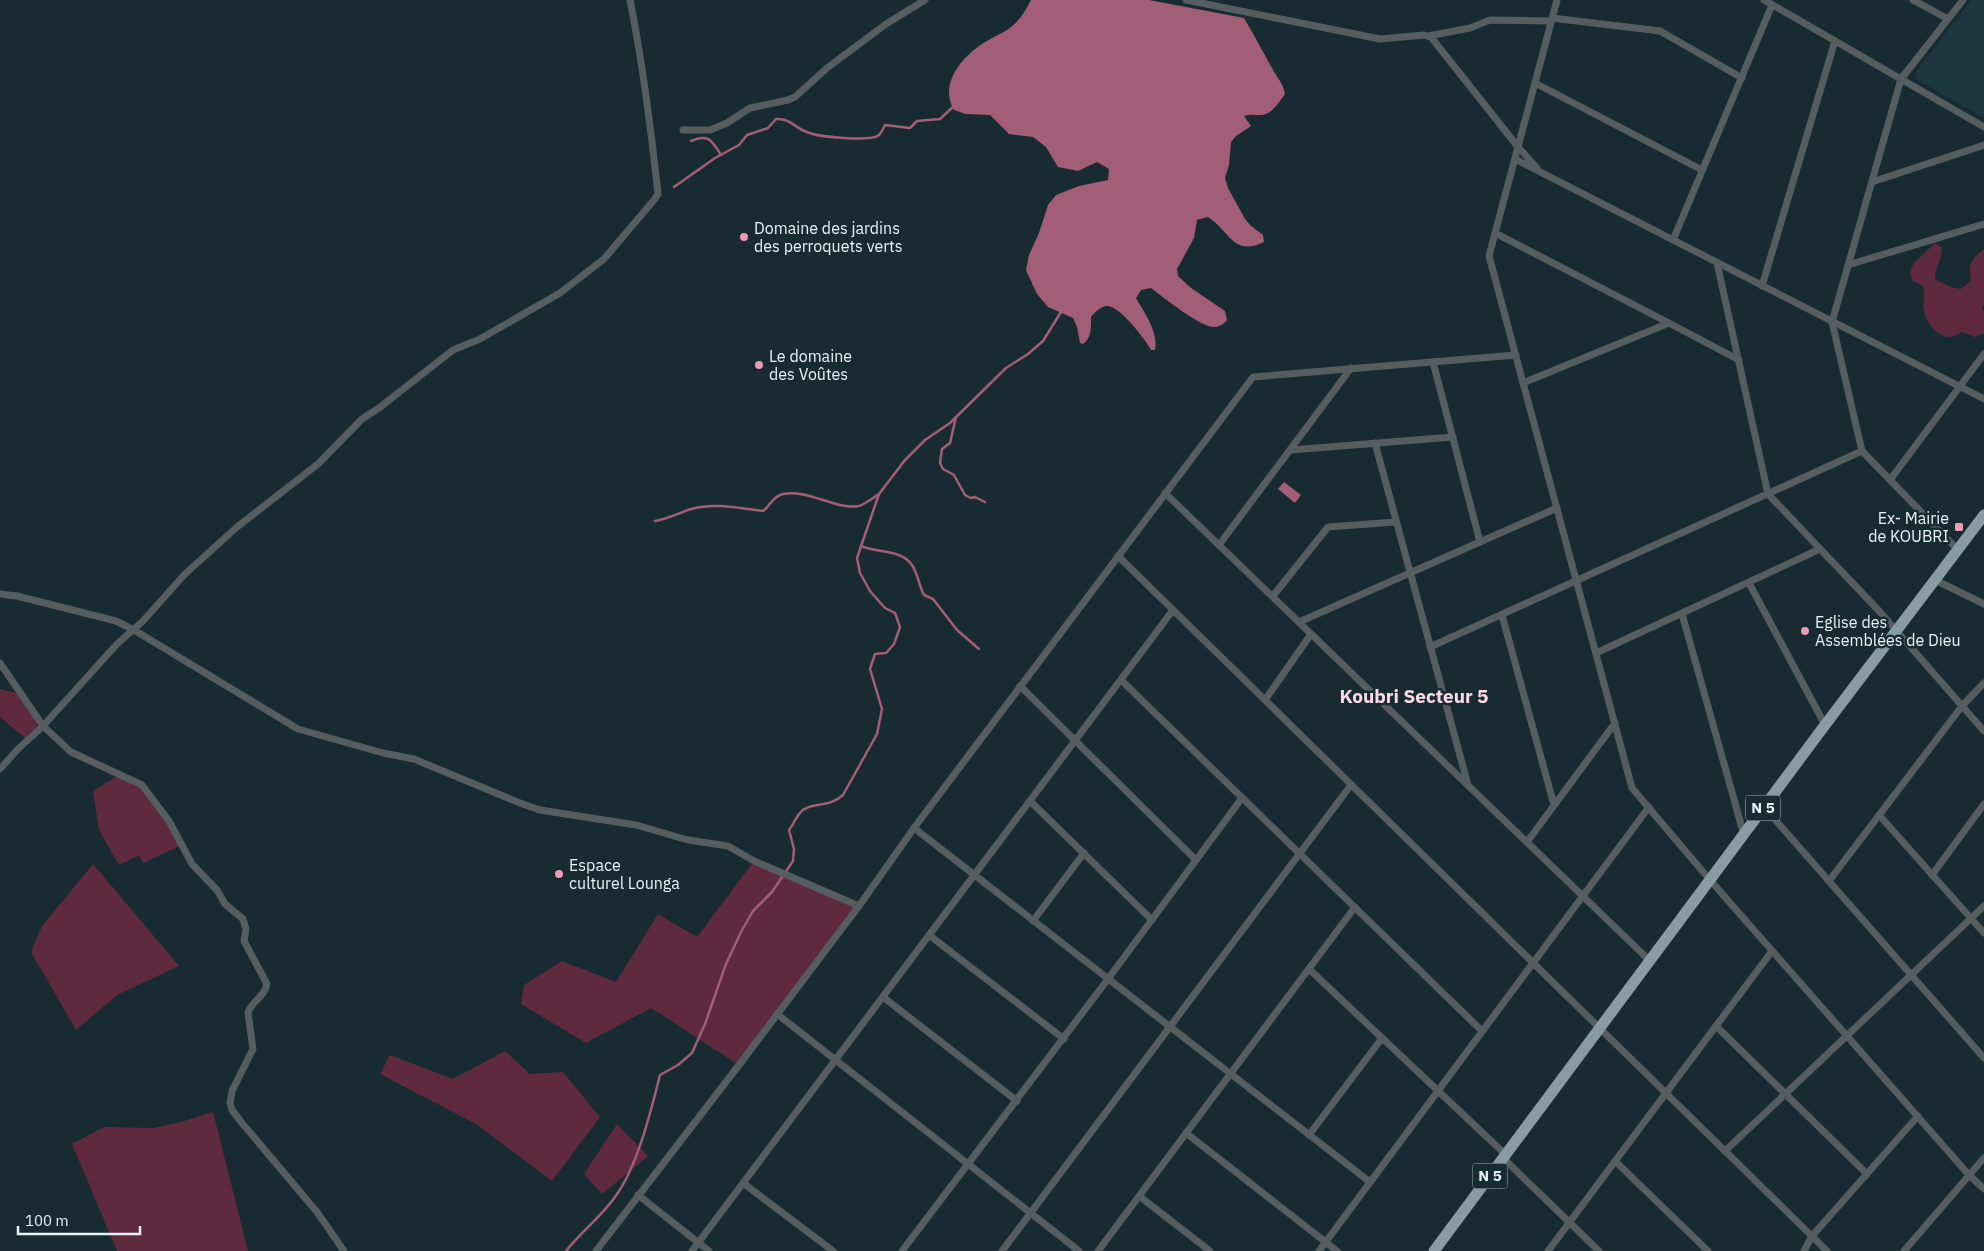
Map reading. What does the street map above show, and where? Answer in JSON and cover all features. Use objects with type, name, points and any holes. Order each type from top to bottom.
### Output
[{"type":"highway","name":"N 5","points":[[1434,1251],[1825,725],[1984,515]]},
{"type":"street","points":[[0,769],[43,726],[117,644],[134,630],[185,574],[208,552],[318,464],[362,419],[453,350],[480,339],[560,293],[604,260],[654,200],[658,194],[637,34],[630,0]]},
{"type":"street","points":[[683,130],[710,130],[727,123],[750,108],[795,97],[826,68],[886,24],[925,0]]},
{"type":"street","points":[[1186,0],[1380,38],[1428,36],[1470,28],[1490,20],[1552,19],[1660,31],[1742,78]]},
{"type":"street","points":[[1557,0],[1489,256],[1632,788],[1772,951],[1969,1175],[1984,1189]]},
{"type":"street","points":[[1764,0],[1984,127]]},
{"type":"street","points":[[1913,0],[1948,19]]},
{"type":"street","points":[[1958,550],[1862,451],[1832,322],[1901,79],[1963,0]]},
{"type":"street","points":[[1673,240],[1772,5]]},
{"type":"street","points":[[1428,36],[1431,36],[1518,148],[1540,172]]},
{"type":"street","points":[[1762,286],[1835,40]]},
{"type":"street","points":[[1535,83],[1702,170]]},
{"type":"street","points":[[1872,182],[1984,145]]},
{"type":"street","points":[[1515,159],[1984,400]]},
{"type":"street","points":[[1848,265],[1984,225]]},
{"type":"street","points":[[1495,233],[1739,360]]},
{"type":"street","points":[[1717,263],[1768,494],[1896,631],[1984,730]]},
{"type":"street","points":[[1523,383],[1669,323]]},
{"type":"street","points":[[596,1251],[778,1014],[859,906],[914,828],[1253,377],[1516,354]]},
{"type":"street","points":[[1890,480],[1984,354]]},
{"type":"street","points":[[1433,362],[1480,542]]},
{"type":"street","points":[[1219,545],[1351,368]]},
{"type":"street","points":[[1291,450],[1452,437]]},
{"type":"street","points":[[1375,443],[1468,785]]},
{"type":"street","points":[[1430,646],[1862,451]]},
{"type":"street","points":[[1165,493],[1650,961]]},
{"type":"street","points":[[1299,622],[1557,508]]},
{"type":"street","points":[[1272,596],[1328,527],[1396,522]]},
{"type":"street","points":[[1596,653],[1749,584],[1820,549]]},
{"type":"street","points":[[1118,556],[1827,1251]]},
{"type":"street","points":[[1935,580],[1984,604]]},
{"type":"street","points":[[1749,584],[1825,725]]},
{"type":"street","points":[[0,594],[74,609],[116,621],[298,729],[414,759],[540,810],[636,825],[688,840],[728,846],[754,861],[859,906]]},
{"type":"street","points":[[692,1251],[1173,610]]},
{"type":"street","points":[[1502,614],[1554,805]]},
{"type":"street","points":[[1682,614],[1744,835]]},
{"type":"street","points":[[1265,700],[1311,634]]},
{"type":"street","points":[[0,664],[43,726],[71,752],[142,785],[168,821],[192,864],[217,890],[225,904],[242,919],[246,929],[244,942],[267,984],[266,990],[249,1008],[253,1049],[232,1091],[230,1103],[232,1110],[317,1212],[344,1251]]},
{"type":"street","points":[[1120,680],[1482,1031]]},
{"type":"street","points":[[1829,881],[1962,706],[1984,683]]},
{"type":"street","points":[[1020,686],[1196,860]]},
{"type":"street","points":[[1527,842],[1615,723]]},
{"type":"street","points":[[1002,1251],[1352,785]]},
{"type":"street","points":[[902,1251],[1064,1039],[1242,798]]},
{"type":"street","points":[[1030,801],[1152,920]]},
{"type":"street","points":[[1932,875],[1984,804]]},
{"type":"street","points":[[1318,1251],[1648,807]]},
{"type":"street","points":[[1764,807],[1984,1058]]},
{"type":"street","points":[[1879,815],[1984,934]]},
{"type":"street","points":[[914,828],[1370,1182]]},
{"type":"street","points":[[1033,921],[1084,853]]},
{"type":"street","points":[[1725,1151],[1984,906]]},
{"type":"street","points":[[1098,1251],[1355,907]]},
{"type":"street","points":[[929,935],[1064,1039]]},
{"type":"street","points":[[1548,1251],[1772,951]]},
{"type":"street","points":[[1309,968],[1438,1091],[1599,1251]]},
{"type":"street","points":[[883,997],[1017,1101]]},
{"type":"street","points":[[778,1014],[1079,1251]]},
{"type":"street","points":[[1716,1026],[1867,1174]]},
{"type":"street","points":[[1309,1135],[1382,1038]]},
{"type":"street","points":[[1804,1251],[1812,1236],[1918,1116]]},
{"type":"street","points":[[1186,1134],[1337,1251]]},
{"type":"street","points":[[1904,1251],[1984,1158]]},
{"type":"street","points":[[1615,1161],[1708,1251]]},
{"type":"street","points":[[744,1183],[833,1251]]},
{"type":"street","points":[[638,1195],[709,1251]]},
{"type":"street","points":[[1139,1196],[1210,1251]]},
{"type":"shaded area","points":[[1031,0],[1149,0],[1244,18],[1282,84],[1285,94],[1275,108],[1268,113],[1244,116],[1251,126],[1236,136],[1231,142],[1229,165],[1225,178],[1228,188],[1245,219],[1263,235],[1264,242],[1254,246],[1238,244],[1208,217],[1197,220],[1194,238],[1177,269],[1178,276],[1191,288],[1225,311],[1227,320],[1221,325],[1214,327],[1200,322],[1151,288],[1141,290],[1136,298],[1153,330],[1156,343],[1155,350],[1151,350],[1138,331],[1125,317],[1112,307],[1107,306],[1100,308],[1091,317],[1089,335],[1083,344],[1080,343],[1073,318],[1048,307],[1037,294],[1026,270],[1029,255],[1039,233],[1048,205],[1056,195],[1079,186],[1108,180],[1109,169],[1097,162],[1078,171],[1058,167],[1046,147],[1033,137],[1009,134],[990,115],[966,114],[954,110],[949,90],[951,80],[962,61],[978,47],[1015,24]]},
{"type":"shaded area","points":[[1971,0],[1984,0],[1984,118],[1916,79],[1915,73]]},
{"type":"shaded area","points":[[1935,243],[1942,248],[1935,279],[1950,287],[1961,289],[1971,281],[1970,266],[1976,256],[1984,249],[1984,303],[1982,308],[1984,312],[1984,333],[1975,337],[1962,332],[1946,337],[1937,332],[1927,319],[1924,307],[1923,286],[1912,280],[1910,272],[1914,263]]},
{"type":"shaded area","points":[[1284,482],[1301,495],[1295,503],[1278,489]]},
{"type":"shaded area","points":[[0,689],[17,693],[38,725],[25,738],[0,717]]},
{"type":"shaded area","points":[[119,775],[142,785],[182,845],[143,863],[139,855],[119,865],[99,830],[93,791]]},
{"type":"shaded area","points":[[754,861],[859,906],[739,1065],[651,1008],[586,1043],[521,1004],[524,985],[562,961],[616,982],[658,914],[697,937]]},
{"type":"shaded area","points":[[93,864],[179,966],[117,995],[76,1030],[31,952],[42,926]]},
{"type":"shaded area","points":[[505,1051],[530,1074],[563,1072],[600,1117],[552,1181],[476,1124],[380,1074],[390,1055],[453,1079]]},
{"type":"shaded area","points":[[213,1112],[248,1251],[117,1251],[72,1144],[104,1127],[153,1128]]},
{"type":"shaded area","points":[[617,1124],[648,1156],[602,1194],[584,1174]]},
{"type":"waterway","points":[[674,187],[715,158],[739,145],[747,135],[768,128],[776,119],[785,120],[813,134],[844,138],[866,138],[879,135],[885,125],[910,128],[917,121],[940,119],[955,105]]},
{"type":"waterway","points":[[691,141],[706,138],[712,142],[721,155]]},
{"type":"waterway","points":[[566,1251],[604,1211],[623,1185],[637,1155],[660,1075],[678,1065],[692,1053],[705,1024],[726,964],[741,932],[753,911],[772,892],[793,861],[794,849],[789,830],[804,809],[831,802],[843,795],[877,734],[882,709],[870,669],[875,654],[886,653],[894,644],[900,627],[895,613],[885,608],[870,591],[860,573],[857,558],[879,494],[905,460],[925,440],[950,423],[1006,368],[1028,354],[1043,341],[1061,312]]},
{"type":"waterway","points":[[956,417],[950,443],[942,449],[940,463],[943,469],[954,475],[965,495],[985,502]]},
{"type":"waterway","points":[[655,521],[706,506],[725,506],[763,511],[777,497],[783,494],[802,494],[850,506],[859,506],[879,494]]},
{"type":"waterway","points":[[861,546],[902,556],[907,560],[914,569],[924,595],[933,599],[957,630],[979,649]]},
{"type":"place","name":"Domaine des jardins des perroquets verts","points":[[744,237]]},
{"type":"place","name":"Le domaine des Voûtes","points":[[759,365]]},
{"type":"place","name":"Ex- Mairie de KOUBRI","points":[[1959,527]]},
{"type":"place","name":"Eglise des Assemblées de Dieu","points":[[1805,631]]},
{"type":"place","name":"Espace culturel Lounga","points":[[559,874]]},
{"type":"district","name":"Koubri Secteur 5","points":[[1414,696]]}]
